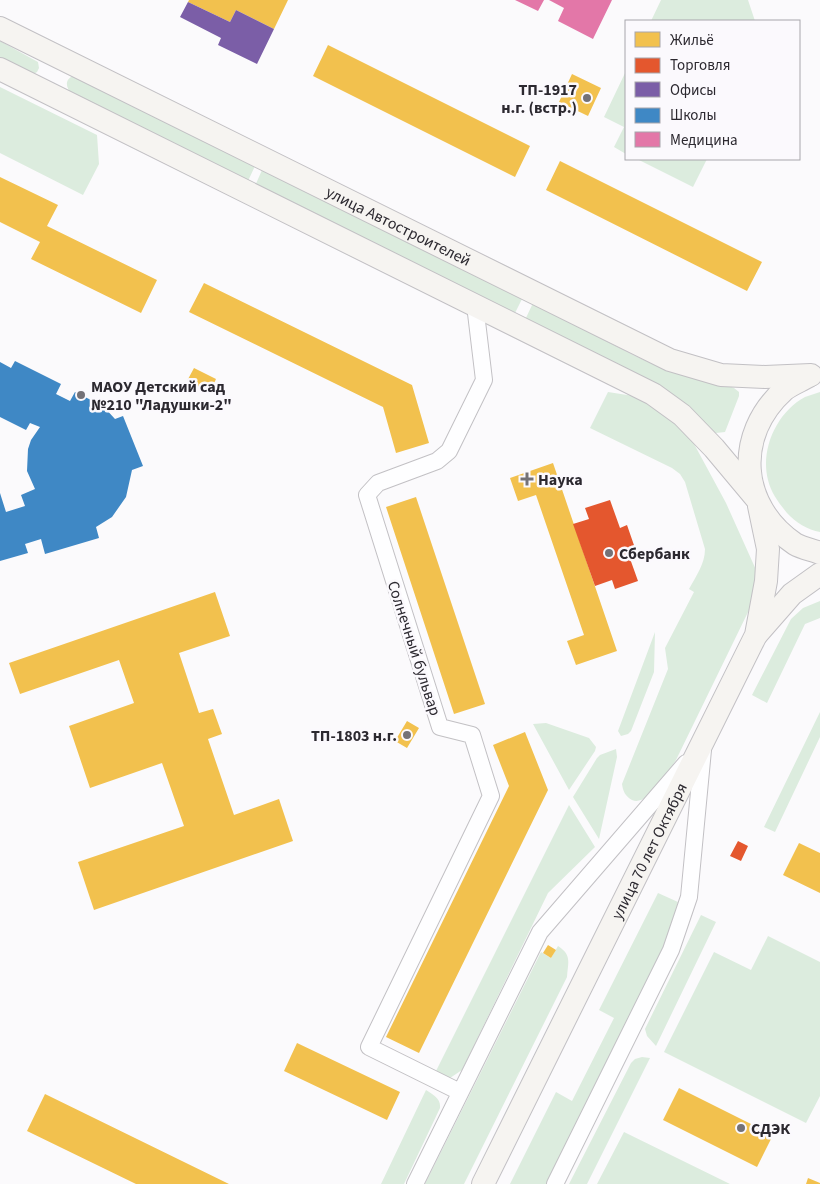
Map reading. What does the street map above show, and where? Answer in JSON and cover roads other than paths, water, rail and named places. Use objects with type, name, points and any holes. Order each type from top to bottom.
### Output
[{"type":"main road","name":"улица Автостроителей","points":[[0,28],[670,360],[721,374],[765,377],[816,374]]},
{"type":"main road","points":[[47,92],[64,59]]},
{"type":"main road","points":[[0,69],[475,304],[652,394],[682,415],[714,448],[757,501],[771,524],[796,545],[820,553]]},
{"type":"main road","name":"улица 70 лет Октября","points":[[483,1184],[756,635],[766,581],[768,549],[749,468],[752,438],[765,411],[785,389],[816,374]]},
{"type":"main road","points":[[756,635],[792,594],[820,574]]},
{"type":"street","name":"Солнечный бульвар","points":[[460,1092],[369,1047],[491,796],[472,735],[440,727],[367,495],[378,483],[437,461],[449,452],[484,380],[475,304]]},
{"type":"street","points":[[414,1184],[540,932],[703,743]]},
{"type":"street","points":[[554,1184],[670,950],[689,897],[703,743]]},
{"type":"place","name":"ТП-1917 н.г. (встр.)","points":[[587,98]]},
{"type":"place","name":"МАОУ Детский сад №210 \"Ладушки-2\"","points":[[81,395]]},
{"type":"place","name":"Наука","points":[[527,479]]},
{"type":"place","name":"Сбербанк","points":[[609,553]]},
{"type":"place","name":"ТП-1803 н.г.","points":[[407,735]]},
{"type":"place","name":"СДЭК","points":[[741,1128]]}]
